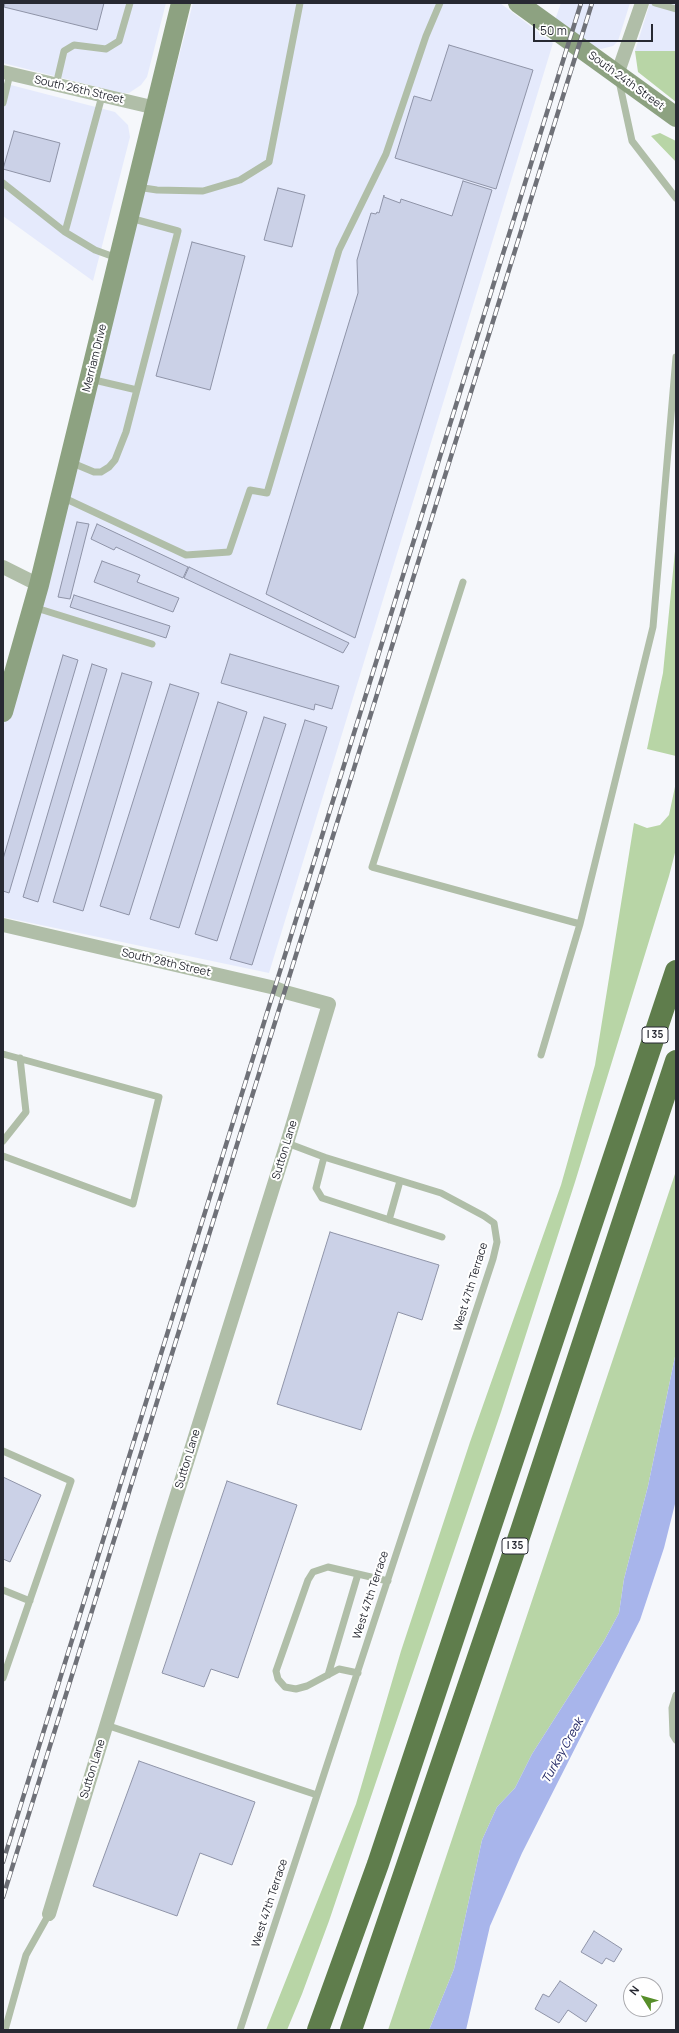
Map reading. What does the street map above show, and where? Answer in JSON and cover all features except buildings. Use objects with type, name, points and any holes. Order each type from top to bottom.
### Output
[{"type":"highway","name":"I 35","points":[[318,2030],[378,1864],[676,971]]},
{"type":"highway","name":"I 35","points":[[351,2030],[518,1538],[676,1061]]},
{"type":"main road","name":"Merriam Drive","points":[[4,703],[40,585],[181,3]]},
{"type":"main road","name":"South 24th Street","points":[[518,3],[676,117]]},
{"type":"street","points":[[617,75],[642,3]]},
{"type":"street","name":"South 26th Street","points":[[7,73],[156,108]]},
{"type":"street","points":[[3,567],[40,585]]},
{"type":"street","name":"South 28th Street","points":[[3,925],[275,988],[329,1004]]},
{"type":"street","name":"Sutton Lane","points":[[49,1914],[163,1539],[329,1004]]},
{"type":"lane","points":[[56,85],[64,51],[74,45],[106,49],[119,41],[130,3]]},
{"type":"lane","points":[[136,187],[157,190],[203,191],[240,180],[269,162],[300,3]]},
{"type":"lane","points":[[61,496],[186,555],[229,552],[250,490],[267,492],[340,250],[386,154],[426,36],[440,3]]},
{"type":"lane","points":[[655,3],[676,9]]},
{"type":"lane","points":[[3,103],[7,73]]},
{"type":"lane","points":[[617,75],[632,141],[676,198]]},
{"type":"lane","points":[[65,232],[102,96]]},
{"type":"lane","points":[[3,184],[65,232],[95,250],[119,259]]},
{"type":"lane","points":[[69,462],[94,472],[101,472],[109,467],[115,460],[126,432],[178,231],[129,218]]},
{"type":"lane","points":[[541,1055],[580,924],[653,628],[676,356]]},
{"type":"lane","points":[[90,378],[136,390]]},
{"type":"lane","points":[[463,582],[372,866],[580,924]]},
{"type":"lane","points":[[33,607],[152,644]]},
{"type":"lane","points":[[3,1054],[159,1097],[133,1204],[3,1156]]},
{"type":"lane","points":[[3,1141],[26,1112],[20,1058]]},
{"type":"lane","points":[[287,1143],[324,1157],[400,1181],[389,1220]]},
{"type":"lane","points":[[324,1157],[316,1188],[318,1194],[322,1198],[442,1237]]},
{"type":"lane","name":"West 47th Terrace","points":[[240,2030],[358,1673],[493,1259],[497,1242],[494,1224],[484,1216],[441,1193],[400,1181]]},
{"type":"lane","points":[[3,1451],[71,1481],[3,1678]]},
{"type":"lane","points":[[358,1673],[339,1669],[307,1686],[296,1689],[285,1686],[278,1679],[276,1671],[308,1580],[313,1572],[328,1567],[388,1580]]},
{"type":"lane","points":[[328,1674],[358,1574]]},
{"type":"lane","points":[[3,1590],[30,1601]]},
{"type":"lane","points":[[676,1695],[672,1708],[673,1735],[676,1740]]},
{"type":"lane","points":[[106,1725],[317,1795]]},
{"type":"lane","points":[[5,2030],[26,1955],[49,1914]]},
{"type":"shaded area","points":[[3,3],[166,3],[147,77],[141,85],[129,93],[121,93],[3,63]]},
{"type":"shaded area","points":[[193,3],[500,3],[553,43],[269,973],[3,917],[3,727]]},
{"type":"shaded area","points":[[561,3],[630,3],[618,41],[613,46],[601,49],[594,47],[555,20]]},
{"type":"shaded area","points":[[650,3],[676,3],[676,51],[635,51]]},
{"type":"shaded area","points":[[3,83],[115,112],[128,125],[130,137],[93,281],[3,216]]},
{"type":"green space","points":[[635,51],[676,51],[676,102],[638,72]]},
{"type":"green space","points":[[660,133],[676,141],[676,162],[651,136]]},
{"type":"green space","points":[[676,541],[676,756],[647,749],[663,673]]},
{"type":"green space","points":[[676,782],[676,849],[669,876],[575,1182],[501,1412],[329,1921],[302,1994],[287,2030],[266,2030],[356,1804],[401,1651],[470,1442],[561,1185],[595,1065],[634,823],[647,828],[660,825],[669,815]]},
{"type":"green space","points":[[676,1171],[676,1352],[648,1486],[624,1579],[619,1613],[604,1641],[532,1754],[515,1788],[497,1807],[482,1840],[454,1969],[429,2030],[388,2030]]},
{"type":"water","name":"Turkey Creek","points":[[676,1352],[676,1500],[664,1548],[640,1620],[522,1853],[490,1926],[466,2030],[429,2030],[454,1969],[482,1840],[497,1807],[515,1788],[532,1754],[604,1641],[619,1613],[624,1579],[648,1486]]},
{"type":"railway","points":[[3,1862],[581,3]]},
{"type":"railway","points":[[3,1897],[592,3]]}]
